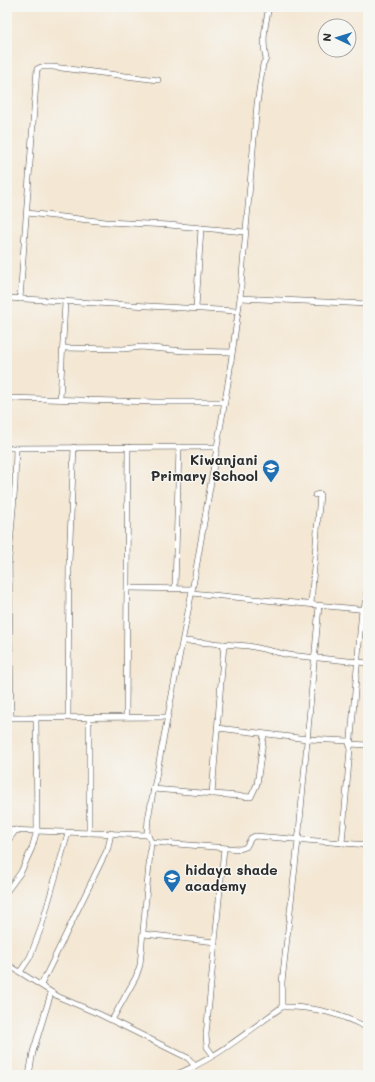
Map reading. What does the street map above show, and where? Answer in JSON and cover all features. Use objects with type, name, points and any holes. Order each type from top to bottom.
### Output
[{"type":"street","points":[[112,1020],[138,971],[144,934],[152,842],[148,836],[153,789],[183,641],[225,402],[240,298],[257,104],[263,64],[266,59],[264,49],[264,30],[269,7]]},
{"type":"street","points":[[20,299],[34,94],[38,68],[53,67],[158,80]]},
{"type":"street","points":[[27,213],[106,222],[245,232]]},
{"type":"street","points":[[196,308],[201,228]]},
{"type":"street","points":[[240,298],[367,304],[368,284]]},
{"type":"street","points":[[7,298],[237,311]]},
{"type":"street","points":[[60,399],[65,302]]},
{"type":"street","points":[[63,348],[123,349],[141,347],[184,351],[232,352]]},
{"type":"street","points":[[7,398],[155,402],[225,402]]},
{"type":"street","points":[[68,717],[69,556],[74,447]]},
{"type":"street","points":[[126,717],[128,588],[126,529],[128,447]]},
{"type":"street","points":[[175,588],[179,447]]},
{"type":"street","points":[[7,448],[216,447]]},
{"type":"street","points":[[16,448],[15,485],[9,558],[9,718],[167,717]]},
{"type":"street","points":[[310,604],[320,494],[315,495]]},
{"type":"street","points":[[342,843],[357,662],[368,585]]},
{"type":"street","points":[[128,588],[175,588],[319,606],[365,609]]},
{"type":"street","points":[[282,1007],[282,982],[299,840],[319,606]]},
{"type":"street","points":[[183,641],[249,646],[289,655],[368,663]]},
{"type":"street","points":[[212,794],[224,644]]},
{"type":"street","points":[[7,891],[21,872],[32,848],[37,830],[36,717]]},
{"type":"street","points":[[89,718],[89,833]]},
{"type":"street","points":[[218,728],[368,745]]},
{"type":"street","points":[[153,789],[248,798],[253,795],[258,780],[264,734]]},
{"type":"street","points":[[7,830],[37,830],[68,833],[111,833],[148,836]]},
{"type":"street","points":[[7,842],[16,830]]},
{"type":"street","points":[[20,972],[30,957],[41,928],[68,833]]},
{"type":"street","points":[[41,986],[108,848],[111,833]]},
{"type":"street","points":[[152,842],[224,848],[244,848],[255,836],[368,845]]},
{"type":"street","points":[[213,1056],[207,1047],[206,1039],[224,848]]},
{"type":"street","points":[[144,934],[215,942]]},
{"type":"street","points":[[7,964],[51,992],[112,1020],[188,1058],[195,1066]]},
{"type":"street","points":[[29,1075],[33,1052],[51,992]]},
{"type":"street","points":[[174,1075],[213,1056],[282,1007],[324,1010],[368,1028]]},
{"type":"place","name":"Kiwanjani Primary School","points":[[271,483]]},
{"type":"place","name":"hidaya shade academy","points":[[172,893]]}]
